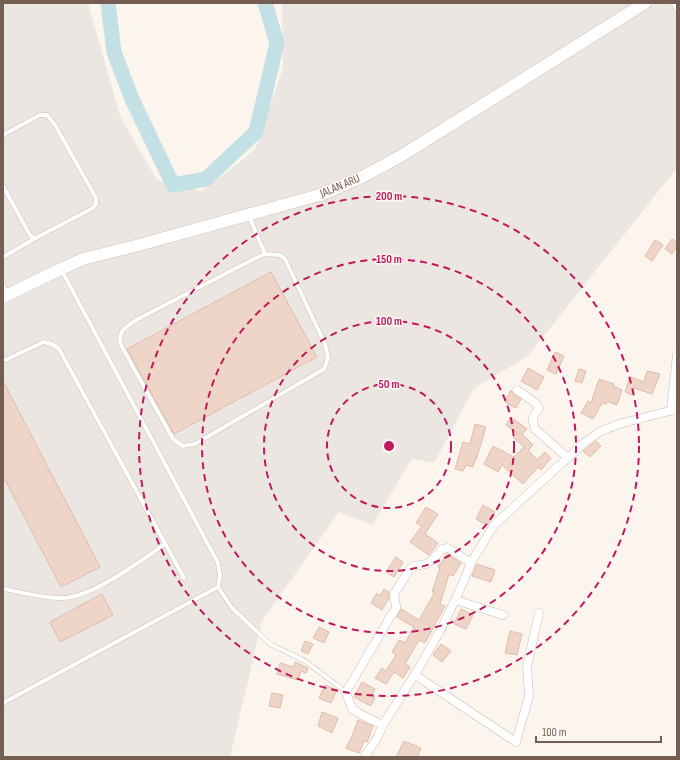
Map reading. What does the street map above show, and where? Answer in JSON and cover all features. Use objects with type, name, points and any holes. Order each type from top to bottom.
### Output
[{"type":"street","name":"JALAN ARU","points":[[4,292],[83,259],[323,194],[364,176],[401,156],[645,3]]},
{"type":"street","points":[[364,757],[376,740],[383,725],[415,675],[441,629],[471,563],[494,525],[585,442],[601,431],[619,424],[674,410],[677,355]]},
{"type":"street","points":[[517,390],[537,404],[539,408],[533,417],[535,429],[568,458]]},
{"type":"street","points":[[383,725],[352,709],[346,692],[392,614],[396,610],[397,606],[394,594],[410,569],[415,566],[426,564],[442,549],[445,548],[451,550],[471,563]]},
{"type":"street","points":[[455,600],[503,615]]},
{"type":"street","points":[[415,675],[516,742],[529,696],[528,666],[539,613]]},
{"type":"lane","points":[[673,3],[677,10]]},
{"type":"lane","points":[[3,135],[40,115],[47,115],[55,125],[96,198],[96,204],[93,208],[3,257]]},
{"type":"lane","points":[[3,186],[34,239]]},
{"type":"lane","points":[[248,214],[265,254]]},
{"type":"lane","points":[[265,254],[280,255],[286,259],[325,344],[328,358],[324,369],[195,444],[183,446],[173,439],[122,347],[120,335],[124,328],[138,318],[265,254]]},
{"type":"lane","points":[[61,268],[218,564],[220,576],[218,587],[232,608],[270,644],[305,661],[346,692]]},
{"type":"lane","points":[[3,355],[4,360],[44,342],[52,344],[59,349],[184,578]]},
{"type":"lane","points":[[3,589],[57,598],[82,595],[118,576],[165,544]]},
{"type":"lane","points":[[3,703],[218,587]]},
{"type":"shaded area","points":[[3,3],[88,3],[120,116],[157,180],[202,191],[255,150],[283,68],[282,3],[677,3],[677,168],[527,357],[474,388],[434,463],[412,459],[372,525],[339,512],[262,621],[230,757],[3,757]]},
{"type":"building","points":[[672,239],[677,242],[677,247],[672,254],[665,249]]},
{"type":"building","points":[[655,240],[663,245],[652,261],[645,256]]},
{"type":"building","points":[[271,272],[317,357],[174,434],[127,349]]},
{"type":"building","points":[[555,352],[564,356],[556,374],[547,370]]},
{"type":"building","points":[[528,368],[544,377],[537,390],[521,381]]},
{"type":"building","points":[[579,369],[586,371],[582,383],[575,381]]},
{"type":"building","points":[[647,371],[660,374],[652,394],[634,388],[632,395],[625,392],[630,377],[644,382]]},
{"type":"building","points":[[599,379],[614,384],[613,386],[622,390],[617,405],[607,401],[606,404],[602,403],[593,419],[581,413],[588,401],[591,403]]},
{"type":"building","points":[[3,381],[100,567],[61,587],[3,476]]},
{"type":"building","points":[[511,390],[514,395],[521,399],[516,408],[505,402]]},
{"type":"building","points":[[511,417],[527,429],[522,434],[533,445],[528,450],[537,460],[545,452],[551,458],[541,470],[538,467],[523,484],[502,465],[498,472],[484,464],[493,446],[514,457],[524,447],[513,437],[517,433],[506,425]]},
{"type":"building","points":[[475,424],[486,427],[473,467],[466,465],[463,471],[455,469],[463,442],[470,444]]},
{"type":"building","points":[[596,441],[601,446],[590,457],[583,451]]},
{"type":"building","points":[[483,505],[495,512],[487,525],[476,519]]},
{"type":"building","points":[[426,507],[438,514],[425,534],[438,543],[429,555],[410,542],[422,526],[416,523]]},
{"type":"building","points":[[447,554],[461,563],[453,576],[449,574],[440,604],[445,606],[425,643],[419,640],[405,664],[410,667],[403,678],[394,672],[386,684],[375,678],[382,668],[386,671],[396,655],[392,652],[399,640],[405,643],[414,627],[397,617],[401,609],[419,620],[435,592],[432,592],[440,568],[438,567]]},
{"type":"building","points":[[396,557],[403,562],[394,577],[386,572]]},
{"type":"building","points":[[477,564],[495,570],[491,582],[472,576]]},
{"type":"building","points":[[384,589],[389,592],[389,598],[382,610],[371,603],[377,593],[380,596]]},
{"type":"building","points":[[102,594],[113,615],[60,642],[50,622]]},
{"type":"building","points":[[461,609],[473,615],[466,629],[454,624]]},
{"type":"building","points":[[319,627],[329,632],[324,643],[313,638]]},
{"type":"building","points":[[510,631],[522,634],[517,655],[505,653]]},
{"type":"building","points":[[305,641],[313,644],[308,654],[301,651]]},
{"type":"building","points":[[441,644],[451,651],[442,662],[433,655]]},
{"type":"building","points":[[295,662],[308,668],[306,673],[301,671],[298,680],[277,674],[280,663],[294,667]]},
{"type":"building","points":[[362,682],[375,689],[371,696],[375,697],[371,706],[354,697]]},
{"type":"building","points":[[325,685],[337,690],[331,703],[319,698]]},
{"type":"building","points":[[272,693],[283,695],[280,708],[269,706]]},
{"type":"building","points":[[322,712],[338,718],[332,733],[318,726]]},
{"type":"building","points":[[358,720],[373,726],[367,742],[364,741],[359,753],[346,748]]},
{"type":"building","points":[[404,741],[421,748],[417,757],[396,757]]},
{"type":"waterway","points":[[108,3],[114,52],[132,99],[173,185],[206,179],[256,132],[277,43],[265,3]]}]
